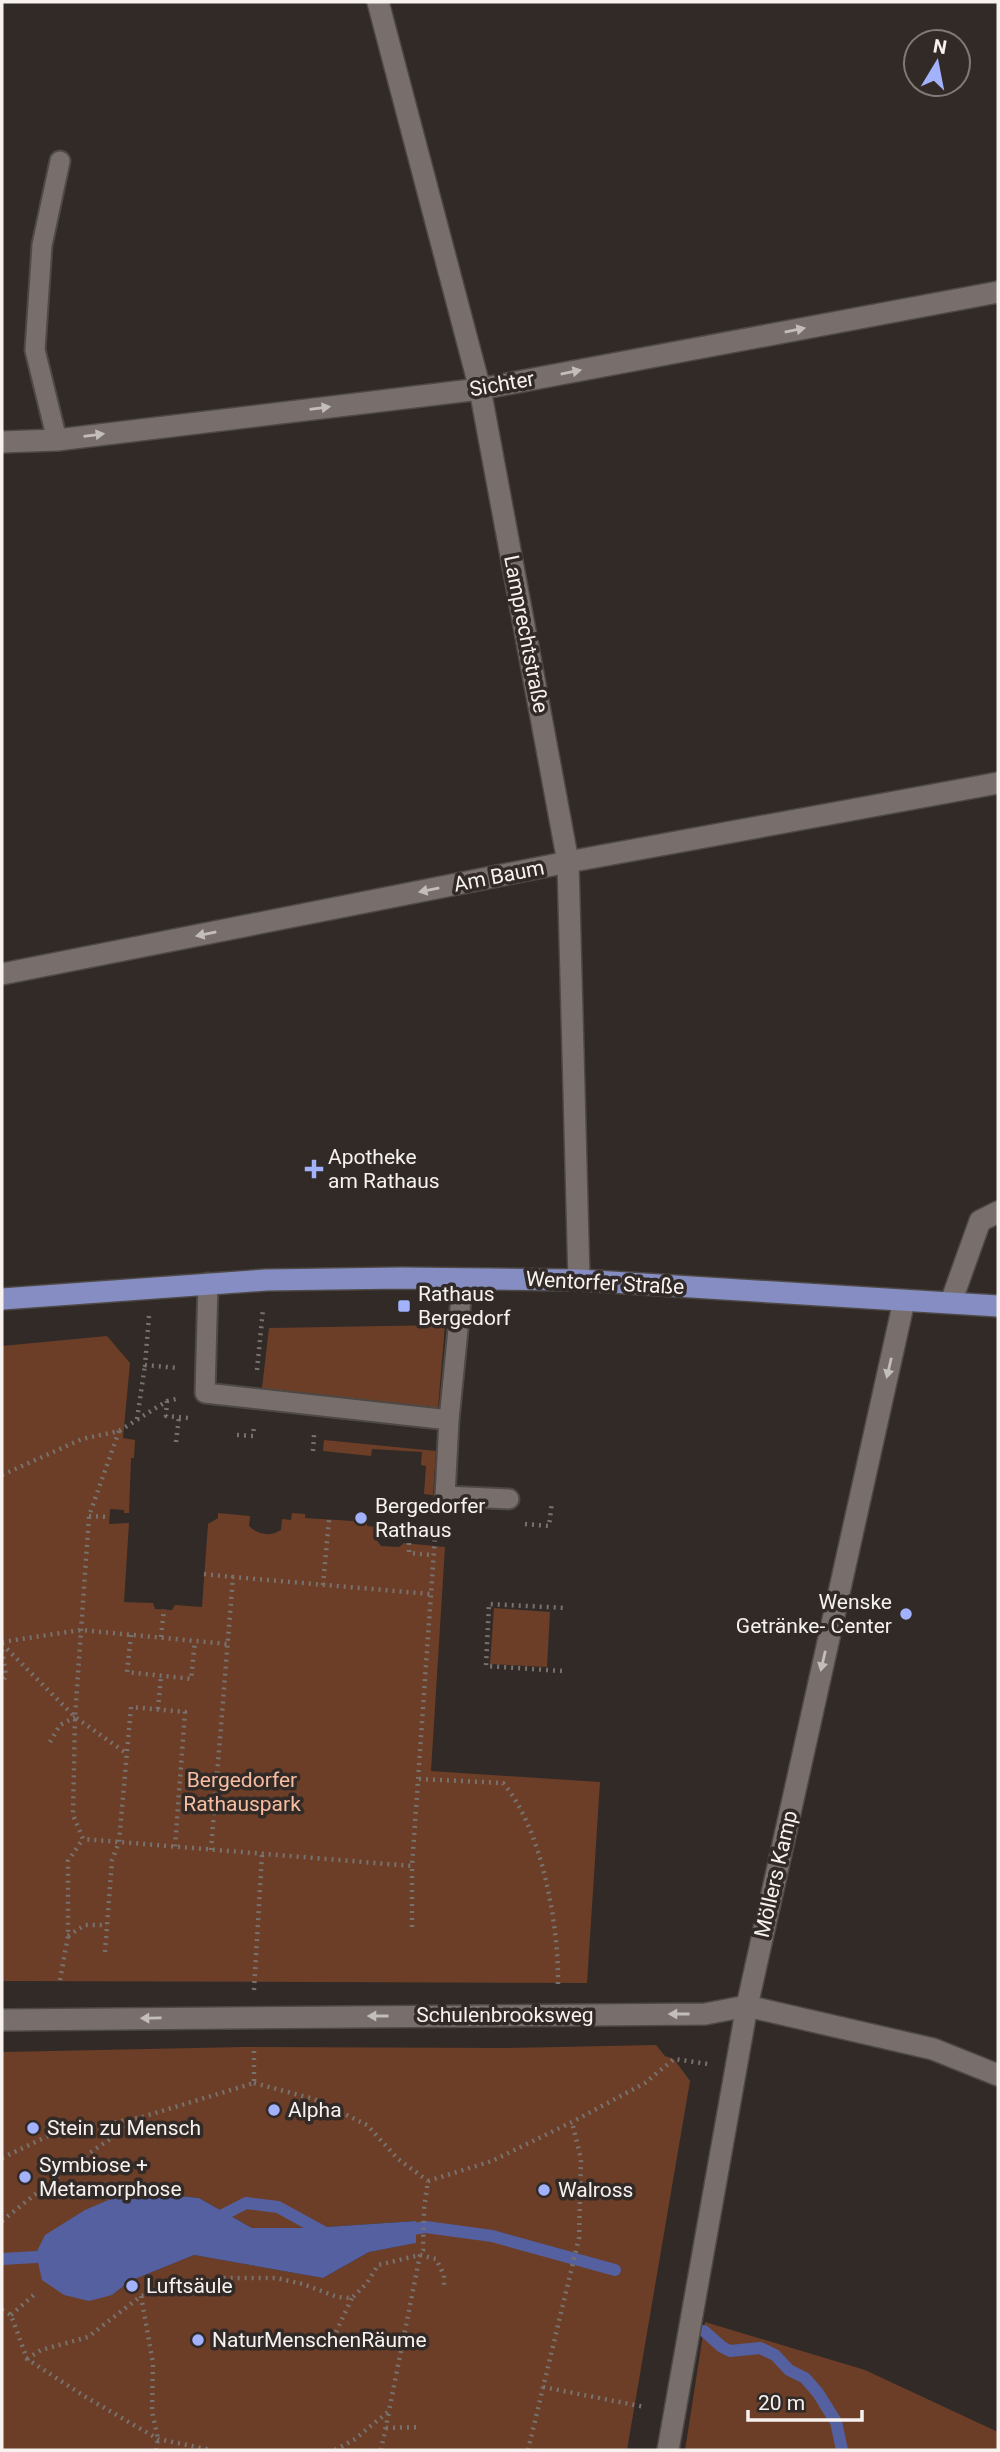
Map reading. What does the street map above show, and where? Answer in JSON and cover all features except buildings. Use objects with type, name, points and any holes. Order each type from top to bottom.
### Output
[{"type":"main road","name":"Wentorfer Straße","points":[[2,1299],[266,1280],[463,1279],[579,1280],[998,1306]]},
{"type":"street","name":"Lamprechtstraße","points":[[378,2],[480,389],[568,862],[579,1280]]},
{"type":"street","name":"Sichter","points":[[2,442],[57,440],[480,389],[998,292]]},
{"type":"street","name":"Am Baum","points":[[2,974],[568,862],[998,783]]},
{"type":"street","points":[[951,1302],[980,1221],[998,1212]]},
{"type":"street","name":"Möllers Kamp","points":[[668,2450],[747,2006],[904,1301]]},
{"type":"street","name":"Schulenbrooksweg","points":[[2,2020],[705,2014],[747,2006],[933,2049],[998,2075]]},
{"type":"lane","points":[[57,440],[35,350],[42,245],[60,161]]},
{"type":"lane","points":[[463,1279],[449,1420],[445,1496],[509,1499]]},
{"type":"lane","points":[[208,1283],[205,1393],[449,1420]]},
{"type":"path","points":[[254,1398],[266,1280]]},
{"type":"path","points":[[137,1419],[145,1365],[151,1288]]},
{"type":"path","points":[[145,1365],[206,1370]]},
{"type":"path","points":[[2,1475],[82,1439],[119,1431],[167,1401],[205,1393]]},
{"type":"path","points":[[167,1401],[166,1416],[177,1417],[176,1443]]},
{"type":"path","points":[[313,1451],[315,1427]]},
{"type":"path","points":[[83,1839],[73,1815],[75,1717],[89,1516],[119,1431]]},
{"type":"path","points":[[237,1435],[248,1436]]},
{"type":"path","points":[[412,1927],[412,1866],[430,1594],[436,1524],[445,1496]]},
{"type":"path","points":[[89,1516],[109,1517]]},
{"type":"path","points":[[323,1585],[329,1520]]},
{"type":"path","points":[[409,1543],[409,1553],[433,1555]]},
{"type":"path","points":[[204,1574],[430,1594]]},
{"type":"path","points":[[211,1850],[233,1577]]},
{"type":"path","points":[[562,1671],[486,1666],[489,1604],[566,1608]]},
{"type":"path","points":[[161,1637],[164,1609]]},
{"type":"path","points":[[2,1643],[81,1630],[227,1644]]},
{"type":"path","points":[[131,1635],[127,1672],[191,1679],[195,1641]]},
{"type":"path","points":[[2,1643],[75,1717],[126,1753]]},
{"type":"path","points":[[2,1655],[6,1676],[2,1682]]},
{"type":"path","points":[[158,1709],[161,1676]]},
{"type":"path","points":[[106,1952],[112,1860],[119,1842],[131,1707],[185,1712],[175,1847]]},
{"type":"path","points":[[50,1742],[60,1725],[75,1717]]},
{"type":"path","points":[[419,1779],[503,1783],[514,1796],[536,1847],[553,1914],[558,1986]]},
{"type":"path","points":[[83,1839],[412,1866]]},
{"type":"path","points":[[60,1980],[68,1936],[68,1861],[83,1839]]},
{"type":"path","points":[[255,1982],[262,1854]]},
{"type":"path","points":[[68,1936],[85,1925],[107,1925]]},
{"type":"path","points":[[254,2017],[254,2084]]},
{"type":"path","points":[[428,2181],[492,2161],[572,2122],[645,2083],[674,2059],[736,2068]]},
{"type":"path","points":[[2,2158],[50,2135],[142,2117],[254,2084],[314,2099],[367,2125],[398,2159],[428,2181]]},
{"type":"path","points":[[2,2221],[69,2167],[142,2117]]},
{"type":"path","points":[[528,2450],[579,2238],[581,2159],[572,2122]]},
{"type":"path","points":[[382,2450],[422,2252],[428,2181]]},
{"type":"path","points":[[336,2332],[352,2298],[367,2283],[378,2265],[422,2252],[436,2259],[444,2274],[444,2287]]},
{"type":"path","points":[[27,2359],[41,2350],[88,2337],[141,2296],[224,2278],[276,2278],[303,2284],[337,2298],[352,2298]]},
{"type":"path","points":[[11,2315],[37,2292]]},
{"type":"path","points":[[141,2296],[153,2363],[152,2411],[158,2439],[156,2450]]},
{"type":"path","points":[[2,2310],[11,2315],[27,2359],[158,2439],[211,2450]]},
{"type":"path","points":[[543,2387],[627,2403]]},
{"type":"path","points":[[335,2450],[355,2439],[389,2411]]},
{"type":"path","points":[[386,2428],[421,2427]]},
{"type":"green space","points":[[445,1325],[438,1408],[262,1388],[269,1328]]},
{"type":"green space","name":"Bergedorfer Rathauspark","points":[[107,1336],[130,1363],[123,1438],[135,1440],[134,1458],[131,1458],[129,1513],[110,1509],[109,1524],[129,1523],[124,1602],[153,1603],[155,1609],[172,1610],[175,1605],[202,1607],[208,1524],[218,1518],[218,1513],[250,1516],[249,1526],[260,1533],[268,1534],[281,1530],[282,1519],[291,1520],[292,1513],[305,1514],[305,1518],[353,1521],[354,1518],[367,1520],[367,1526],[376,1527],[375,1538],[381,1546],[399,1547],[404,1543],[445,1547],[431,1771],[600,1782],[587,1983],[2,1981],[2,1346]]},
{"type":"green space","points":[[324,1440],[436,1451],[433,1495],[424,1494],[426,1466],[421,1465],[422,1452],[372,1449],[371,1456],[323,1451]]},
{"type":"green space","points":[[494,1608],[550,1612],[547,1667],[490,1664]]},
{"type":"green space","points":[[656,2045],[665,2056],[674,2059],[690,2081],[627,2450],[2,2450],[2,2052],[243,2047],[508,2048]],"holes":[[[161,2194],[199,2198],[252,2228],[311,2228],[416,2221],[415,2243],[369,2252],[323,2278],[194,2255],[130,2281],[112,2295],[120,2195]]]},
{"type":"green space","points":[[705,2322],[865,2370],[998,2432],[998,2450],[685,2450]]},
{"type":"water","points":[[161,2194],[199,2198],[252,2228],[311,2228],[416,2221],[416,2243],[369,2252],[323,2278],[194,2255],[130,2281],[112,2295],[89,2301],[64,2295],[42,2280],[37,2258],[45,2235],[85,2210],[120,2195]]},
{"type":"waterway","points":[[211,2221],[246,2203],[278,2207],[329,2235]]},
{"type":"waterway","points":[[400,2231],[426,2227],[492,2236],[615,2270]]},
{"type":"waterway","points":[[2,2259],[53,2256]]},
{"type":"waterway","points":[[704,2331],[730,2351],[760,2348],[775,2355],[789,2370],[805,2378],[836,2422],[842,2450]]},
{"type":"place","name":"Apotheke am Rathaus","points":[[314,1169]]},
{"type":"place","name":"Rathaus Bergedorf","points":[[404,1306]]},
{"type":"place","name":"Bergedorfer Rathaus","points":[[361,1518]]},
{"type":"place","name":"Wenske Getränke- Center","points":[[906,1614]]},
{"type":"place","name":"Alpha","points":[[274,2110]]},
{"type":"place","name":"Stein zu Mensch","points":[[33,2128]]},
{"type":"place","name":"Symbiose + Metamorphose","points":[[25,2177]]},
{"type":"place","name":"Walross","points":[[544,2190]]},
{"type":"place","name":"Luftsäule","points":[[132,2286]]},
{"type":"place","name":"NaturMenschenRäume","points":[[198,2340]]}]
